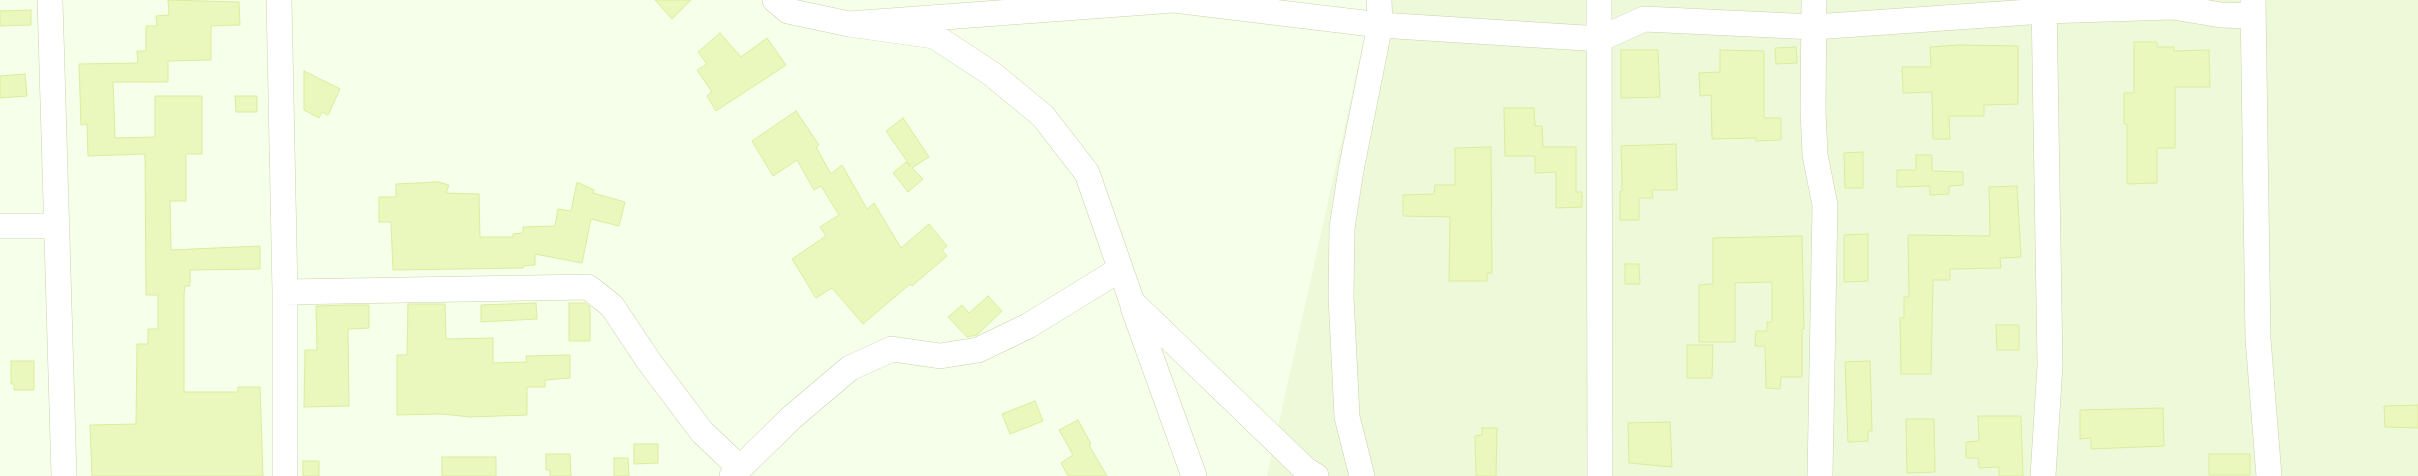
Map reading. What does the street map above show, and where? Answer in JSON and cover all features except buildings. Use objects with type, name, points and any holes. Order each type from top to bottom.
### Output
[{"type":"street","points":[[50,0],[64,476]]},
{"type":"street","points":[[279,0],[285,292],[285,476]]},
{"type":"street","points":[[775,0],[788,11],[849,24],[934,36],[992,74],[1043,116],[1087,173],[1119,270],[1194,476]]},
{"type":"street","points":[[849,24],[1174,0],[1380,25],[1600,39],[1644,19],[1814,27],[2044,5],[2173,7],[2221,15],[2253,8],[2258,339],[2269,476]]},
{"type":"street","points":[[1362,476],[1347,417],[1341,296],[1342,228],[1351,170],[1380,25],[1379,0]]},
{"type":"street","points":[[1599,0],[1600,476]]},
{"type":"street","points":[[1814,0],[1812,110],[1815,155],[1825,205],[1820,476]]},
{"type":"street","points":[[2043,476],[2050,365],[2044,5]]},
{"type":"street","points":[[0,226],[57,226]]},
{"type":"street","points":[[285,292],[588,287],[612,306],[650,363],[702,432],[736,472],[791,418],[850,368],[892,348],[940,356],[978,350],[1028,326],[1119,270]]},
{"type":"street","points":[[1132,302],[1306,470],[1316,476]]},
{"type":"shaded area","points":[[1367,0],[2418,0],[2418,476],[1267,476],[1367,26]]}]
